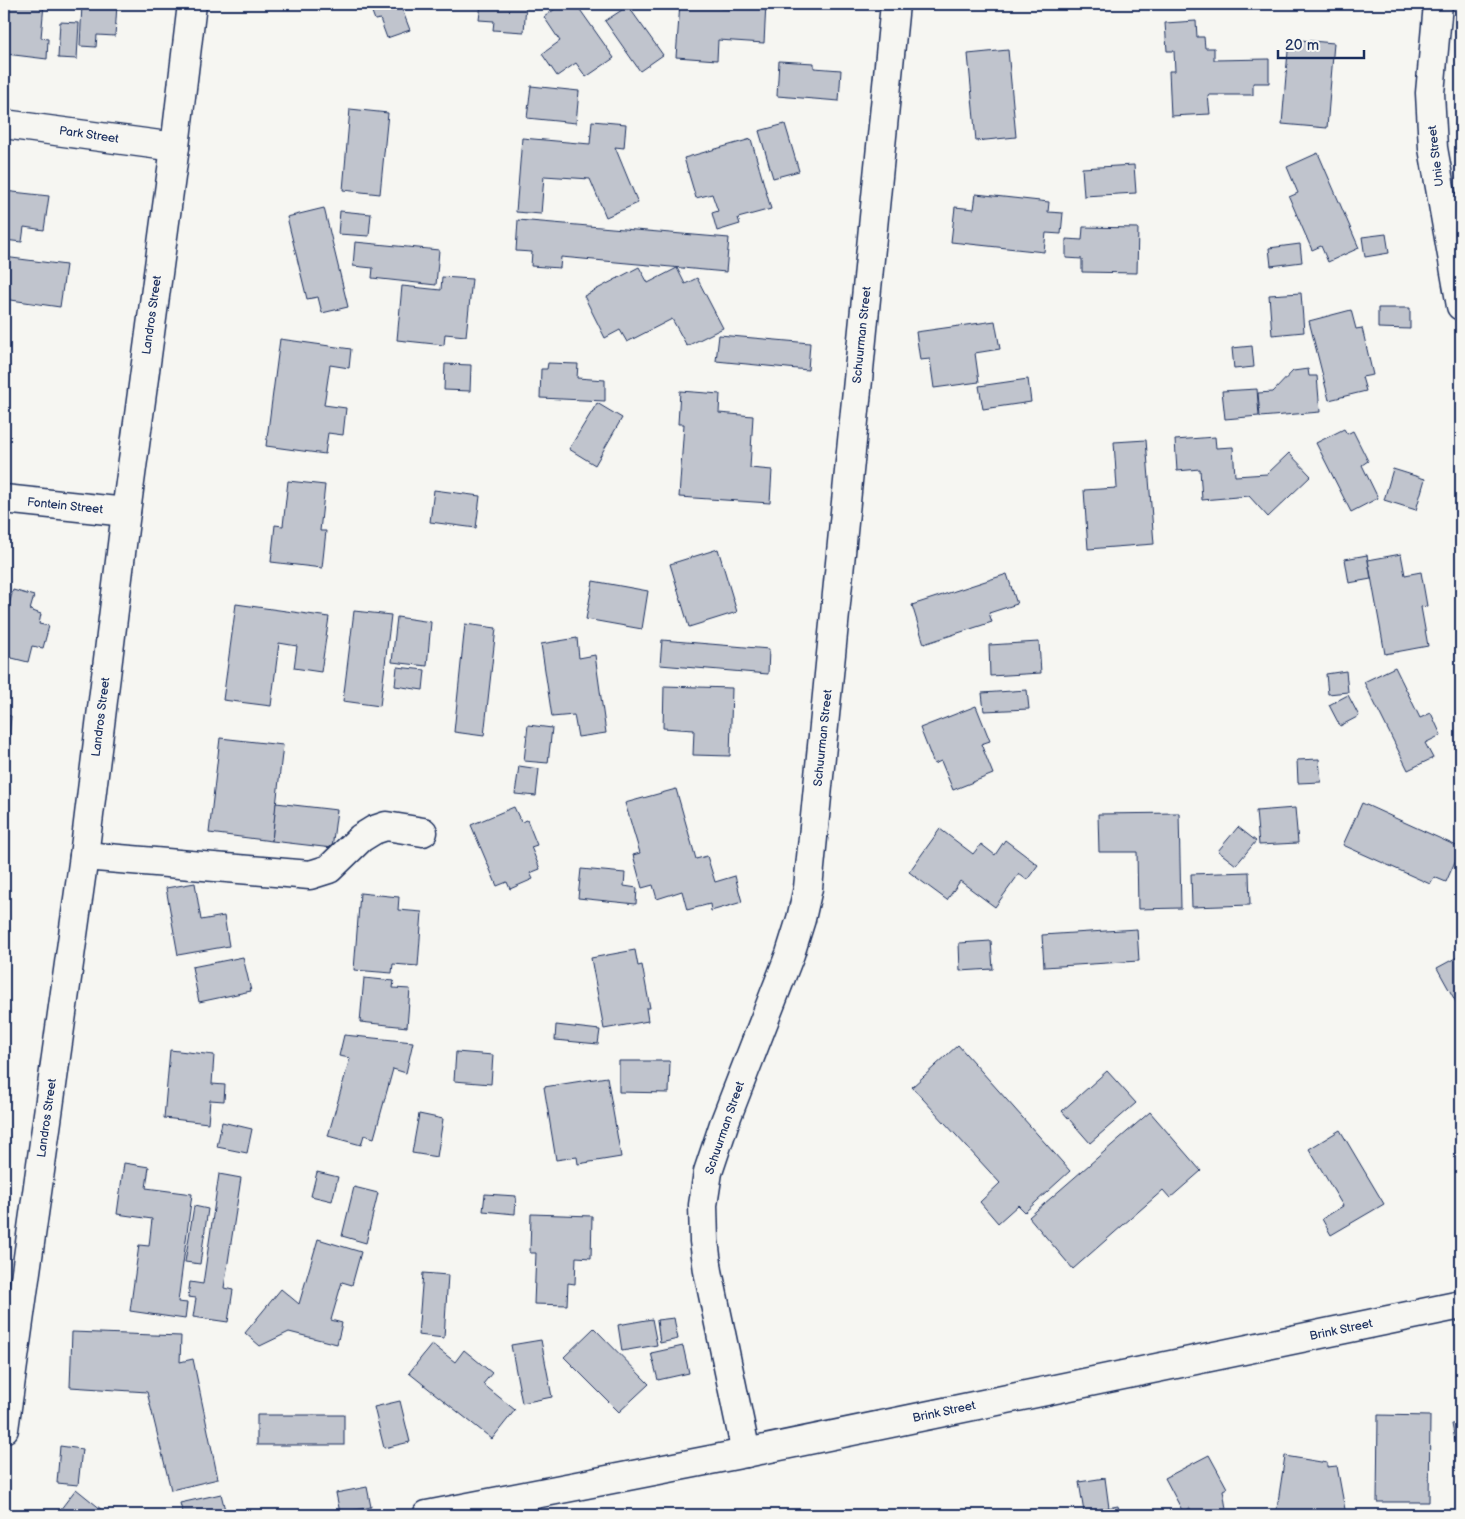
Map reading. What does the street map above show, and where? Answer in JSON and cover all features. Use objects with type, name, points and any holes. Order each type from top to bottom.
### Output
[{"type":"street","name":"Landros Street","points":[[4,1429],[84,856],[126,512],[175,147],[192,4]]},
{"type":"street","name":"Schuurman Street","points":[[746,1453],[708,1271],[704,1241],[703,1205],[710,1164],[790,954],[808,888],[895,4]]},
{"type":"street","name":"Unie Street","points":[[1438,4],[1430,92],[1433,148],[1461,306]]},
{"type":"street","name":"Park Street","points":[[4,124],[175,147]]},
{"type":"street","name":"Fontein Street","points":[[4,499],[126,512]]},
{"type":"street","points":[[84,856],[310,875],[329,870],[362,838],[374,830],[386,826],[422,832]]},
{"type":"street","name":"Brink Street","points":[[427,1515],[746,1453],[1461,1305]]},
{"type":"building","points":[[10,4],[44,4],[41,38],[48,39],[47,59],[6,54]]},
{"type":"building","points":[[82,4],[117,4],[115,36],[97,35],[96,47],[80,46]]},
{"type":"building","points":[[369,4],[400,4],[410,30],[387,38],[380,19],[375,20]]},
{"type":"building","points":[[481,4],[526,4],[524,32],[493,30],[494,21],[479,20]]},
{"type":"building","points":[[562,4],[576,4],[614,58],[586,77],[576,63],[557,76],[542,54],[560,41],[544,17]]},
{"type":"building","points":[[680,4],[721,4],[720,8],[733,9],[733,4],[766,4],[764,43],[718,40],[717,60],[676,57]]},
{"type":"building","points":[[628,6],[663,55],[640,71],[605,21]]},
{"type":"building","points":[[1196,21],[1197,37],[1204,37],[1205,48],[1214,48],[1214,60],[1269,59],[1269,83],[1253,83],[1253,95],[1208,95],[1210,114],[1171,116],[1169,71],[1175,71],[1174,51],[1167,51],[1165,23]]},
{"type":"building","points":[[60,22],[79,23],[77,59],[58,58]]},
{"type":"building","points":[[1289,39],[1334,43],[1327,128],[1282,124]]},
{"type":"building","points":[[1008,50],[1016,137],[976,141],[968,54]]},
{"type":"building","points":[[779,61],[814,63],[814,68],[841,70],[839,101],[777,96]]},
{"type":"building","points":[[531,86],[579,91],[576,123],[527,118]]},
{"type":"building","points":[[350,109],[388,113],[380,194],[343,190]]},
{"type":"building","points":[[592,121],[626,124],[624,148],[615,147],[638,203],[606,217],[590,179],[544,176],[541,214],[516,212],[522,138],[590,144]]},
{"type":"building","points":[[785,124],[799,171],[773,178],[759,131]]},
{"type":"building","points":[[751,139],[771,209],[738,218],[740,224],[717,231],[712,213],[718,211],[712,194],[696,198],[684,158]]},
{"type":"building","points":[[1318,153],[1359,248],[1328,262],[1321,246],[1312,250],[1289,197],[1298,193],[1287,167]]},
{"type":"building","points":[[1134,165],[1136,193],[1084,196],[1082,168]]},
{"type":"building","points":[[4,168],[6,168],[4,191]]},
{"type":"building","points":[[4,191],[49,196],[44,230],[24,227],[22,242],[4,240]]},
{"type":"building","points":[[976,194],[1049,202],[1048,212],[1063,213],[1061,234],[1046,233],[1044,252],[951,242],[955,207],[974,209]]},
{"type":"building","points":[[324,208],[348,307],[322,313],[318,297],[307,299],[287,217]]},
{"type":"building","points":[[340,211],[371,214],[369,236],[338,234]]},
{"type":"building","points":[[518,220],[729,238],[726,272],[561,257],[560,268],[531,266],[532,252],[516,251]]},
{"type":"building","points":[[1083,227],[1138,228],[1137,273],[1082,272],[1082,259],[1066,258],[1066,239],[1082,240]]},
{"type":"building","points":[[1386,234],[1389,253],[1365,257],[1362,237]]},
{"type":"building","points":[[355,242],[439,250],[436,285],[372,278],[373,268],[353,266]]},
{"type":"building","points":[[1300,244],[1302,262],[1271,266],[1269,248]]},
{"type":"building","points":[[4,257],[66,265],[60,307],[4,299]]},
{"type":"building","points":[[639,267],[648,283],[677,268],[685,284],[697,278],[723,328],[687,346],[672,319],[627,342],[620,330],[605,338],[584,296]]},
{"type":"building","points":[[442,277],[472,279],[466,336],[445,334],[444,345],[397,340],[402,286],[441,290]]},
{"type":"building","points":[[1301,293],[1304,332],[1272,335],[1269,295]]},
{"type":"building","points":[[1378,308],[1410,308],[1410,329],[1378,328]]},
{"type":"building","points":[[1351,310],[1356,329],[1362,328],[1373,375],[1362,377],[1366,391],[1329,400],[1309,321]]},
{"type":"building","points":[[995,321],[1000,349],[975,353],[979,382],[934,388],[930,359],[920,360],[916,332]]},
{"type":"building","points":[[719,335],[810,343],[808,370],[716,361]]},
{"type":"building","points":[[280,339],[351,349],[349,368],[330,365],[324,405],[346,408],[343,435],[328,433],[325,454],[266,446]]},
{"type":"building","points":[[1252,346],[1254,367],[1234,369],[1232,348]]},
{"type":"building","points":[[548,363],[578,364],[577,378],[605,380],[605,401],[540,398],[541,369],[547,369]]},
{"type":"building","points":[[445,364],[471,365],[470,391],[444,390]]},
{"type":"building","points":[[1308,369],[1309,376],[1317,376],[1320,412],[1260,417],[1258,393],[1273,392],[1293,371]]},
{"type":"building","points":[[1028,379],[1031,402],[983,409],[979,386]]},
{"type":"building","points":[[1257,389],[1259,416],[1225,419],[1222,391]]},
{"type":"building","points":[[680,391],[720,394],[719,413],[753,416],[750,468],[772,470],[770,503],[679,497],[684,424],[678,424]]},
{"type":"building","points":[[597,403],[622,418],[595,465],[569,449]]},
{"type":"building","points":[[1344,429],[1347,434],[1353,431],[1368,461],[1362,465],[1378,498],[1351,512],[1316,443]]},
{"type":"building","points":[[1215,437],[1216,448],[1233,447],[1235,476],[1267,474],[1289,453],[1311,476],[1268,517],[1249,496],[1202,500],[1200,469],[1177,471],[1175,440]]},
{"type":"building","points":[[1146,440],[1154,544],[1088,549],[1084,490],[1117,488],[1114,442]]},
{"type":"building","points":[[1393,469],[1425,479],[1416,510],[1384,500]]},
{"type":"building","points":[[288,481],[325,485],[320,531],[326,531],[322,568],[271,562],[275,525],[283,526]]},
{"type":"building","points":[[434,490],[480,496],[476,528],[430,522]]},
{"type":"building","points":[[718,549],[737,612],[689,627],[670,564]]},
{"type":"building","points":[[1401,554],[1405,575],[1421,572],[1427,606],[1421,607],[1428,646],[1385,654],[1368,560]]},
{"type":"building","points":[[1367,555],[1371,579],[1349,583],[1345,559]]},
{"type":"building","points":[[1007,574],[1017,604],[989,613],[992,622],[924,644],[912,605]]},
{"type":"building","points":[[593,581],[648,591],[642,629],[586,619]]},
{"type":"building","points":[[13,590],[34,596],[30,610],[41,614],[39,624],[49,626],[43,648],[32,646],[28,662],[4,656],[4,623]]},
{"type":"building","points":[[236,604],[329,617],[321,672],[294,668],[297,646],[279,643],[271,706],[223,700]]},
{"type":"building","points":[[354,611],[391,615],[380,706],[343,701]]},
{"type":"building","points":[[397,617],[431,622],[427,666],[392,662]]},
{"type":"building","points":[[465,624],[496,628],[484,736],[454,732]]},
{"type":"building","points":[[577,638],[579,658],[595,655],[606,733],[578,737],[574,715],[552,717],[541,644]]},
{"type":"building","points":[[662,640],[769,649],[768,674],[660,665]]},
{"type":"building","points":[[1039,642],[1041,673],[990,676],[989,645]]},
{"type":"building","points":[[397,667],[425,670],[423,690],[395,686]]},
{"type":"building","points":[[1395,667],[1420,718],[1431,713],[1441,735],[1425,743],[1433,758],[1408,770],[1364,682]]},
{"type":"building","points":[[1346,671],[1348,692],[1328,694],[1326,674]]},
{"type":"building","points":[[664,686],[732,688],[730,756],[693,755],[694,730],[663,728]]},
{"type":"building","points":[[1027,690],[1029,709],[984,711],[982,693]]},
{"type":"building","points":[[1348,695],[1359,716],[1340,726],[1329,705]]},
{"type":"building","points":[[976,706],[990,741],[981,744],[993,774],[953,790],[941,761],[934,764],[920,728]]},
{"type":"building","points":[[4,715],[11,716],[7,759],[4,759]]},
{"type":"building","points":[[528,725],[552,728],[548,763],[524,761]]},
{"type":"building","points":[[220,738],[283,745],[272,841],[209,833]]},
{"type":"building","points":[[1319,759],[1321,782],[1298,783],[1297,760]]},
{"type":"building","points":[[519,766],[539,769],[536,796],[515,794]]},
{"type":"building","points":[[676,789],[696,859],[707,856],[715,882],[735,876],[742,902],[711,911],[710,904],[687,910],[682,891],[657,899],[653,885],[642,888],[633,855],[640,853],[625,803]]},
{"type":"building","points":[[276,803],[337,810],[332,848],[272,841]]},
{"type":"building","points":[[1362,803],[1461,848],[1446,882],[1434,877],[1430,884],[1343,845]]},
{"type":"building","points":[[514,807],[521,822],[527,820],[537,845],[531,847],[540,869],[530,873],[533,879],[510,889],[507,882],[497,886],[471,825]]},
{"type":"building","points":[[1295,808],[1298,843],[1259,845],[1256,811]]},
{"type":"building","points":[[1179,813],[1181,908],[1138,909],[1137,852],[1099,852],[1098,814]]},
{"type":"building","points":[[1238,827],[1256,841],[1236,865],[1218,851]]},
{"type":"building","points":[[940,829],[973,854],[981,844],[995,855],[1005,840],[1038,865],[1027,880],[1019,874],[995,907],[960,881],[947,900],[909,872]]},
{"type":"building","points":[[581,869],[625,873],[624,886],[637,888],[636,904],[578,898]]},
{"type":"building","points":[[1249,872],[1250,905],[1192,907],[1191,874]]},
{"type":"building","points":[[195,883],[201,920],[224,916],[229,946],[178,955],[166,888]]},
{"type":"building","points":[[360,893],[399,897],[398,910],[422,912],[418,966],[393,964],[392,973],[354,970]]},
{"type":"building","points":[[1137,929],[1139,961],[1044,967],[1042,935]]},
{"type":"building","points":[[991,941],[993,969],[960,971],[959,943]]},
{"type":"building","points":[[635,950],[638,966],[642,965],[650,1008],[646,1008],[648,1021],[604,1029],[591,958]]},
{"type":"building","points":[[1461,955],[1461,1011],[1437,968]]},
{"type":"building","points":[[243,957],[251,991],[199,1002],[192,967]]},
{"type":"building","points":[[364,978],[394,981],[393,988],[410,989],[407,1027],[360,1022]]},
{"type":"building","points":[[556,1025],[600,1030],[598,1044],[555,1040]]},
{"type":"building","points":[[344,1035],[413,1042],[406,1073],[393,1069],[374,1138],[364,1135],[361,1145],[328,1136],[350,1058],[339,1056]]},
{"type":"building","points":[[958,1045],[1070,1171],[1025,1212],[1018,1205],[998,1223],[980,1202],[1000,1183],[912,1087]]},
{"type":"building","points":[[170,1050],[214,1055],[212,1084],[225,1085],[224,1101],[210,1100],[208,1123],[164,1118]]},
{"type":"building","points":[[456,1052],[493,1055],[491,1084],[454,1081]]},
{"type":"building","points":[[619,1061],[670,1061],[669,1093],[619,1092]]},
{"type":"building","points":[[1107,1071],[1136,1103],[1090,1143],[1062,1111]]},
{"type":"building","points":[[607,1077],[621,1157],[578,1164],[577,1157],[556,1160],[544,1087]]},
{"type":"building","points":[[1150,1112],[1201,1171],[1170,1198],[1163,1190],[1073,1269],[1029,1217]]},
{"type":"building","points":[[419,1114],[443,1119],[437,1157],[412,1153]]},
{"type":"building","points":[[222,1122],[252,1129],[247,1153],[217,1147]]},
{"type":"building","points":[[1340,1130],[1384,1204],[1331,1235],[1322,1219],[1343,1206],[1309,1149]]},
{"type":"building","points":[[124,1163],[149,1167],[146,1188],[192,1194],[178,1302],[187,1303],[185,1319],[130,1311],[139,1245],[149,1246],[152,1219],[117,1214]]},
{"type":"building","points":[[317,1172],[338,1177],[332,1201],[311,1196]]},
{"type":"building","points":[[219,1174],[241,1178],[224,1288],[233,1290],[228,1322],[193,1317],[196,1298],[188,1297],[190,1282],[203,1284]]},
{"type":"building","points":[[354,1187],[378,1193],[366,1243],[342,1236]]},
{"type":"building","points":[[485,1194],[516,1196],[515,1214],[483,1211]]},
{"type":"building","points":[[194,1206],[208,1209],[200,1264],[185,1262]]},
{"type":"building","points":[[531,1214],[592,1216],[591,1258],[576,1257],[575,1284],[568,1283],[567,1305],[534,1304],[536,1253],[530,1253]]},
{"type":"building","points":[[318,1239],[361,1252],[352,1285],[342,1282],[331,1320],[342,1323],[337,1344],[289,1332],[260,1346],[245,1333],[281,1289],[299,1304]]},
{"type":"building","points":[[423,1273],[448,1275],[444,1338],[418,1335]]},
{"type":"building","points":[[674,1318],[678,1339],[660,1343],[657,1320]]},
{"type":"building","points":[[652,1319],[657,1345],[622,1351],[618,1325]]},
{"type":"building","points":[[594,1328],[649,1384],[619,1412],[564,1357]]},
{"type":"building","points":[[72,1332],[181,1336],[180,1362],[193,1359],[218,1479],[171,1490],[147,1392],[70,1387]]},
{"type":"building","points":[[541,1340],[552,1397],[522,1403],[511,1345]]},
{"type":"building","points":[[432,1344],[455,1362],[464,1350],[492,1373],[483,1384],[515,1410],[492,1439],[409,1373]]},
{"type":"building","points":[[683,1346],[689,1373],[658,1380],[651,1353]]},
{"type":"building","points":[[400,1401],[410,1442],[384,1448],[374,1407]]},
{"type":"building","points":[[257,1415],[344,1415],[344,1445],[257,1445]]},
{"type":"building","points":[[1378,1415],[1430,1416],[1429,1502],[1377,1502]]},
{"type":"building","points":[[1461,1423],[1461,1473],[1452,1424]]},
{"type":"building","points":[[60,1446],[82,1449],[78,1485],[57,1483]]},
{"type":"building","points":[[1209,1455],[1227,1488],[1223,1490],[1227,1515],[1192,1515],[1190,1508],[1183,1512],[1165,1478]]},
{"type":"building","points":[[1285,1456],[1327,1463],[1327,1467],[1337,1466],[1346,1515],[1276,1515]]},
{"type":"building","points":[[1105,1478],[1109,1508],[1084,1512],[1079,1482]]},
{"type":"building","points":[[367,1487],[371,1507],[340,1513],[336,1493]]},
{"type":"building","points":[[76,1489],[107,1514],[57,1514]]},
{"type":"building","points":[[221,1494],[226,1514],[183,1515],[180,1503]]},
{"type":"building","points":[[1118,1506],[1120,1515],[1079,1515],[1079,1513]]}]
